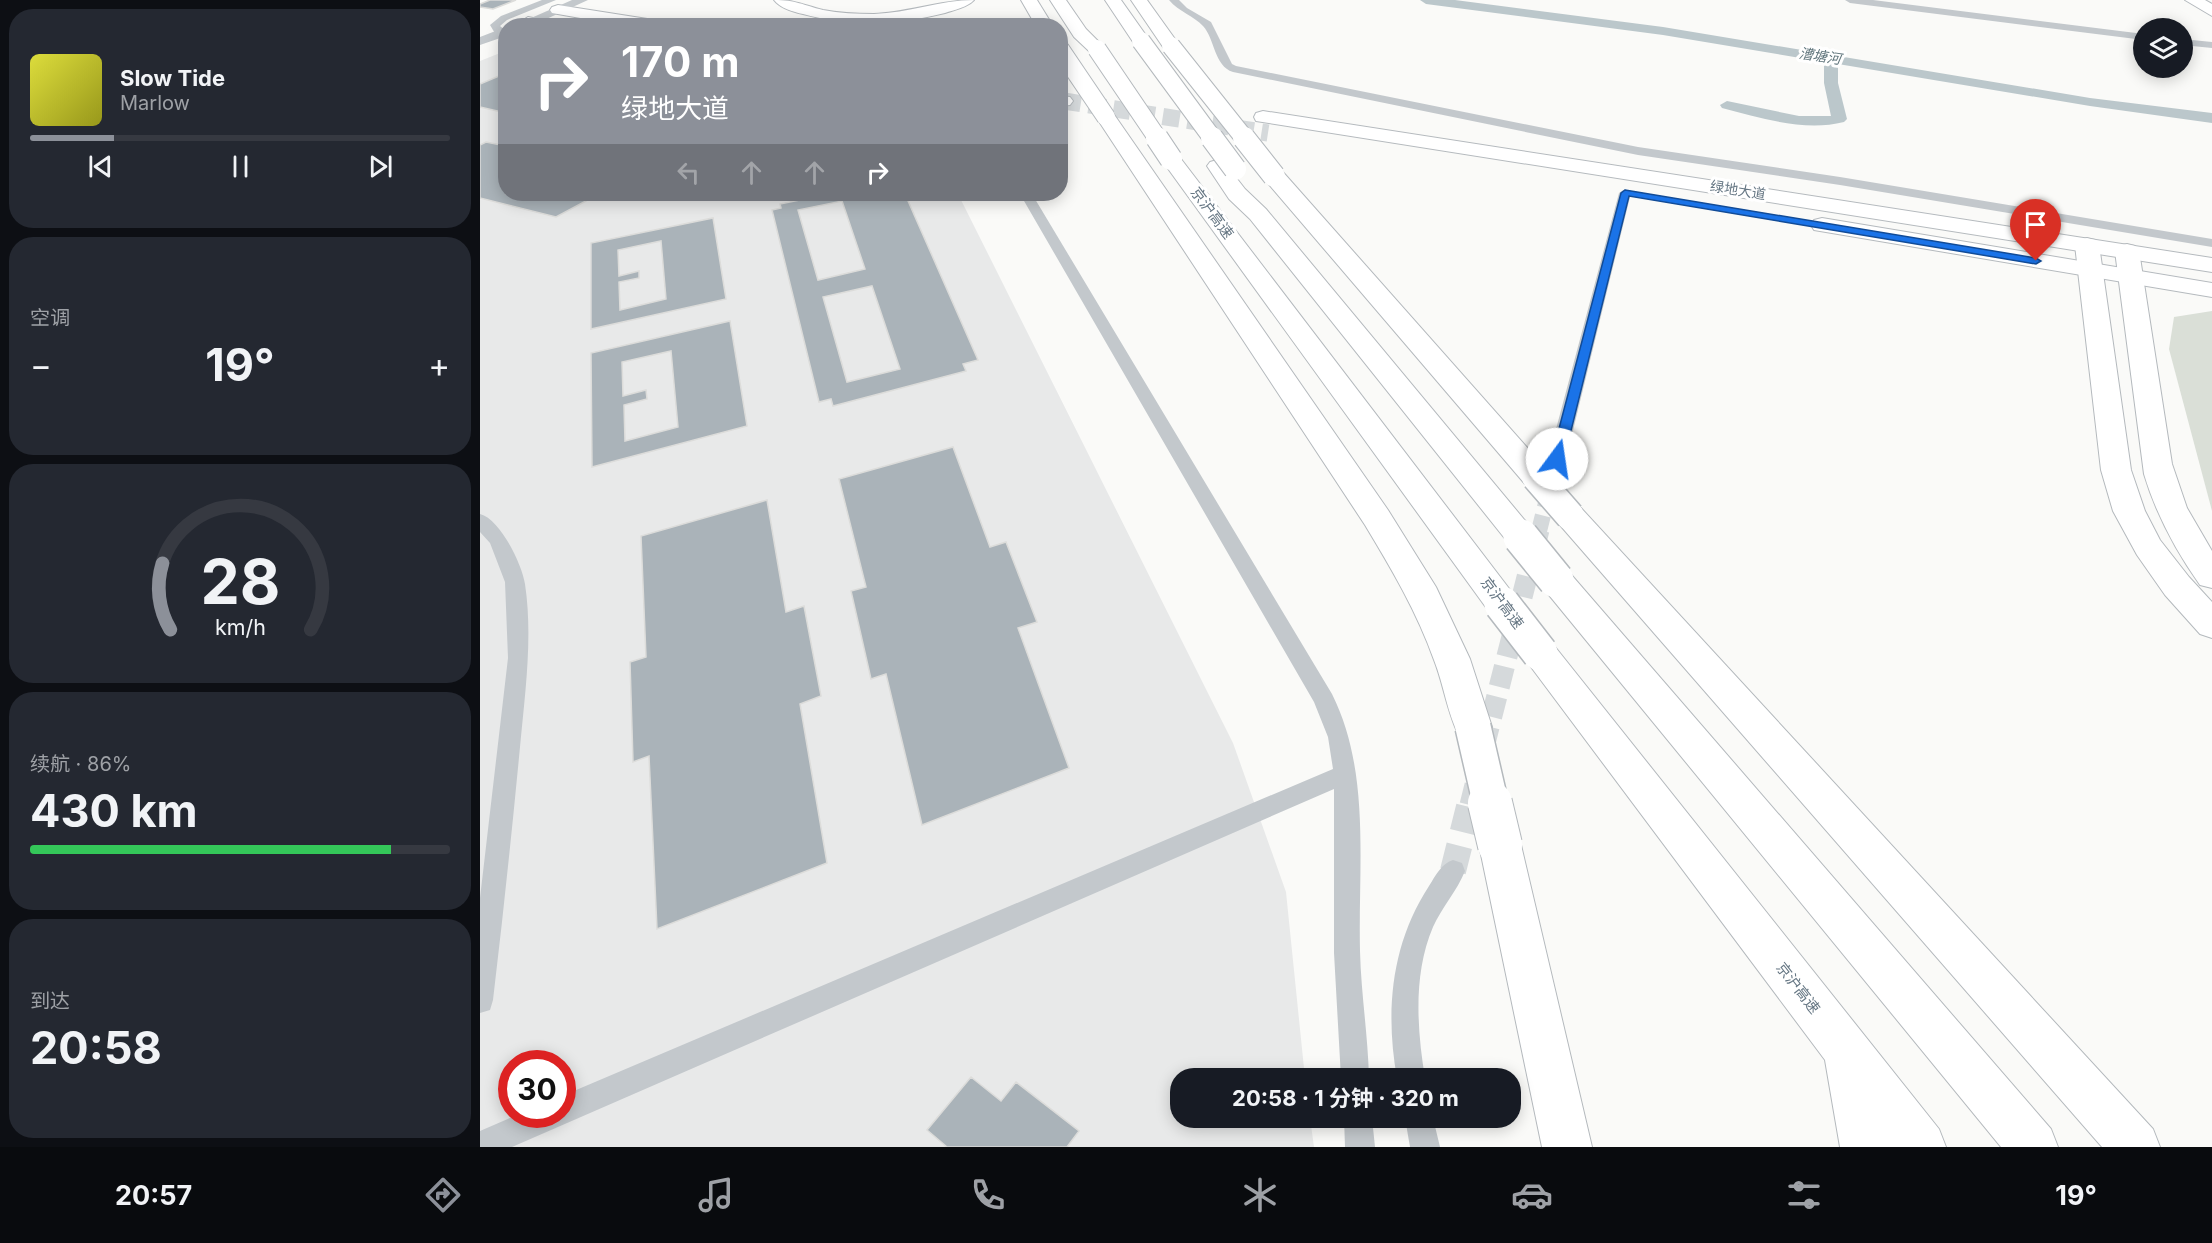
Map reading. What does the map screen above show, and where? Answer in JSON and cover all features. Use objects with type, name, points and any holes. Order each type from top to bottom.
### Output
[{"type":"highway","points":[[765,0],[788,13],[816,18]]},
{"type":"highway","points":[[782,0],[817,13],[853,18],[921,13],[966,0]]},
{"type":"highway","points":[[1029,0],[1040,18]]},
{"type":"highway","name":"京沪高速","points":[[1058,0],[1091,39],[1171,159],[1502,604],[1921,1147]]},
{"type":"highway","name":"京沪高速","points":[[1074,0],[1091,39]]},
{"type":"highway","points":[[1097,0],[1132,40],[1226,168],[1237,194],[1258,214],[1556,580],[2032,1147]]},
{"type":"highway","points":[[1113,0],[1132,40]]},
{"type":"highway","points":[[1139,0],[1171,46],[1274,176],[1546,468],[1570,516],[2135,1147]]},
{"type":"highway","points":[[2193,0],[2212,10]]},
{"type":"highway","points":[[2200,0],[2212,10]]},
{"type":"highway","points":[[1068,61],[1127,152],[1377,518],[1419,586],[1452,659],[1473,727],[1567,1147]]},
{"type":"highway","points":[[1068,86],[1106,117]]},
{"type":"highway","points":[[2088,257],[2116,470],[2129,511],[2159,563],[2176,586],[2212,625]]},
{"type":"highway","points":[[2130,264],[2161,481],[2179,525],[2212,576]]},
{"type":"highway","points":[[1846,1051],[1865,1147]]},
{"type":"main road","points":[[538,18],[554,12],[599,18]]},
{"type":"main road","name":"绿地大道","points":[[2088,257],[1625,193],[1265,125],[2088,257],[2130,264],[2212,290]]},
{"type":"main road","name":"绿地大道","points":[[2130,264],[2212,265]]},
{"type":"street","points":[[504,18],[554,12],[582,0]]},
{"type":"street","points":[[1174,0],[1207,24],[1228,66],[1233,69],[1638,151],[1840,181],[2212,243]]},
{"type":"street","points":[[1850,0],[2133,36]]},
{"type":"street","points":[[480,41],[498,34]]},
{"type":"street","points":[[2193,43],[2212,45]]},
{"type":"street","points":[[1546,468],[1625,193]]},
{"type":"street","points":[[1030,201],[1324,700],[1339,737],[1345,774],[1347,812],[1347,953],[1354,1068]]},
{"type":"street","points":[[480,520],[498,540],[515,582],[518,658],[499,846],[480,1000]]},
{"type":"street","points":[[576,1105],[1345,774]]},
{"type":"street","points":[[1410,1068],[1405,1010],[1409,964],[1420,927],[1453,871]]},
{"type":"street","points":[[480,1146],[522,1128]]},
{"type":"street","points":[[1359,1128],[1360,1147]]},
{"type":"street","points":[[1421,1128],[1425,1147]]},
{"type":"shaded area","points":[[498,54],[498,201],[962,201],[1233,743],[1286,892],[1304,1068],[1170,1068],[1170,1128],[1311,1128],[1314,1147],[480,1147],[480,61]]},
{"type":"shaded area","points":[[2212,311],[2212,511],[2169,349],[2174,317]]},
{"type":"building","points":[[490,0],[516,0],[493,9],[480,7],[480,4]]},
{"type":"building","points":[[498,76],[498,111],[480,107],[480,84]]},
{"type":"building","points":[[486,142],[498,144],[498,201],[586,201],[556,217],[480,198],[480,145]]},
{"type":"building","points":[[795,201],[842,201],[908,201],[978,360],[963,364],[966,371],[833,406],[831,399],[819,402],[772,210],[781,208],[780,204]],"holes":[[[842,201],[865,269],[818,280],[798,210]],[[872,286],[900,369],[847,382],[823,297]]]},
{"type":"building","points":[[713,218],[726,299],[591,329],[591,243]],"holes":[[[661,241],[666,299],[620,310],[619,282],[639,278],[639,271],[619,276],[618,250]]]},
{"type":"building","points":[[730,321],[747,426],[592,467],[591,353]],"holes":[[[671,351],[678,427],[625,441],[624,405],[647,399],[646,390],[623,396],[622,362]]]},
{"type":"building","points":[[953,447],[990,547],[1006,542],[1037,622],[1018,628],[1069,768],[922,825],[886,674],[871,679],[851,591],[866,587],[839,479]]},
{"type":"building","points":[[767,500],[786,612],[804,606],[821,696],[800,704],[827,863],[657,929],[649,756],[633,762],[630,662],[646,657],[641,536]]},
{"type":"building","points":[[971,1077],[1001,1101],[1016,1082],[1079,1131],[1067,1147],[947,1147],[927,1130]]},
{"type":"waterway","name":"漕塘河","points":[[1426,0],[1663,31],[2090,102],[2212,118]]},
{"type":"waterway","points":[[1727,105],[1768,115],[1814,122],[1839,119],[1831,83],[1831,60]]},
{"type":"tunnel","points":[[1068,102],[1268,133]]},
{"type":"tunnel","points":[[1539,531],[1557,459]]},
{"type":"tunnel","points":[[1484,747],[1539,530]]},
{"type":"tunnel","points":[[1470,805],[1475,785]]},
{"type":"tunnel","points":[[1453,871],[1470,803]]},
{"type":"route","points":[[1557,459],[1625,193],[2036,261]]}]
